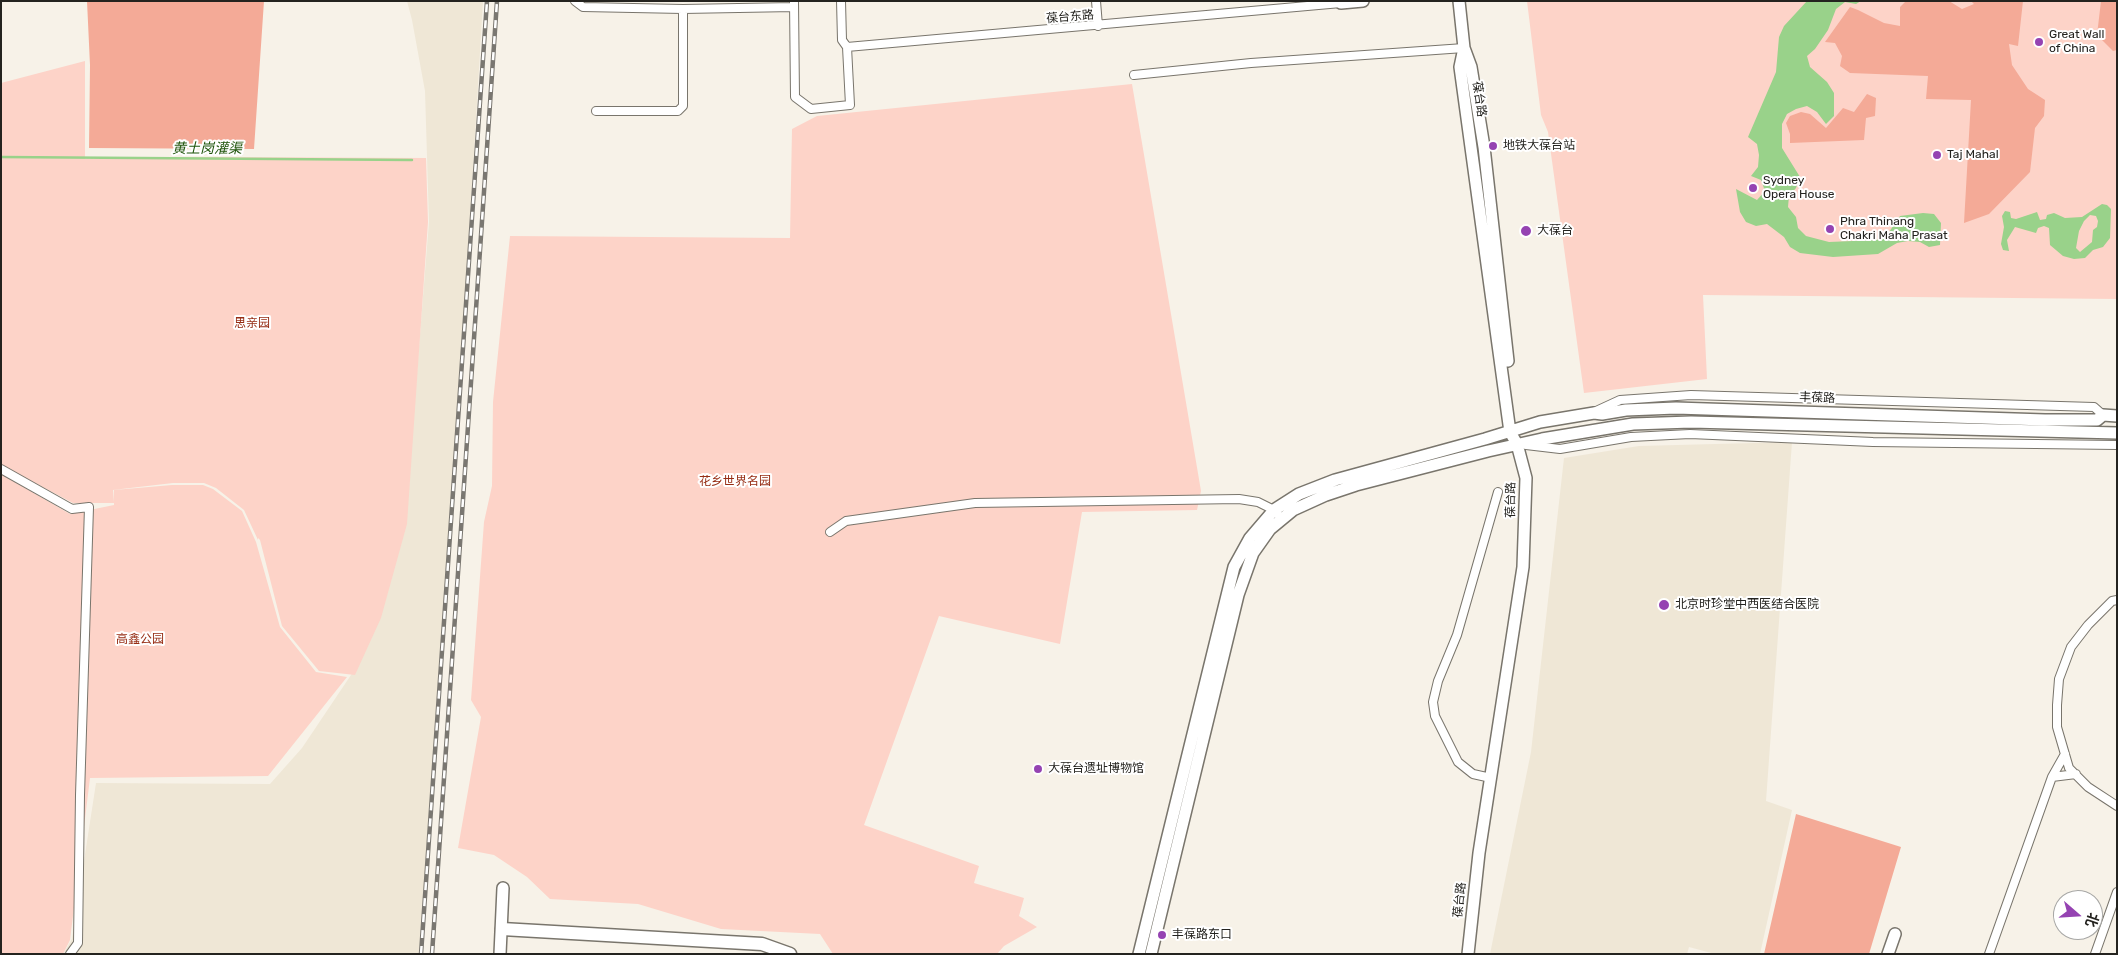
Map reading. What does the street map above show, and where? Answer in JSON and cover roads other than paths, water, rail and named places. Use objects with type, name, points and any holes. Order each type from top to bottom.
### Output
[{"type":"main road","points":[[1341,3],[1363,1]]},
{"type":"main road","name":"葆台路","points":[[1459,1],[1464,48],[1460,66],[1514,431],[1526,478],[1523,567],[1479,853],[1468,954]]},
{"type":"main road","name":"丰葆路","points":[[1278,514],[1299,494],[1335,480],[1514,431],[1540,422],[1594,413],[1676,408],[2045,420],[2097,420],[2103,415],[2117,416]]},
{"type":"main road","points":[[1139,954],[1234,567],[1250,538],[1278,514],[1356,484],[1517,444],[1614,426],[1666,422],[2117,433]]},
{"type":"main road","points":[[1151,954],[1238,595],[1253,553],[1278,514]]},
{"type":"main road","points":[[500,954],[503,888]]},
{"type":"main road","points":[[502,929],[762,944],[790,954]]},
{"type":"main road","points":[[1888,954],[1895,934]]},
{"type":"main road","points":[[762,944],[780,954]]},
{"type":"street","points":[[575,1],[583,7],[683,9],[794,4],[795,97],[811,109],[850,105],[847,47],[842,40],[840,1]]},
{"type":"street","points":[[1096,1],[1098,26]]},
{"type":"street","name":"葆台东路","points":[[847,47],[1341,3]]},
{"type":"street","points":[[596,111],[678,111],[683,106],[683,9]]},
{"type":"street","points":[[1134,75],[1251,63],[1464,48]]},
{"type":"street","points":[[1517,444],[1560,449],[1631,437],[1690,434],[1874,442],[2117,446]]},
{"type":"street","points":[[1,469],[72,509],[89,507],[80,795],[78,942],[70,954]]},
{"type":"street","points":[[1491,778],[1473,774],[1458,762],[1435,716],[1432,702],[1438,681],[1457,635],[1498,492]]},
{"type":"street","points":[[830,532],[846,521],[975,503],[1239,499],[1258,502],[1278,514]]},
{"type":"street","points":[[2117,600],[2112,602],[2088,625],[2071,647],[2059,679],[2057,727],[2069,768],[2088,787],[2117,806]]},
{"type":"street","points":[[1989,954],[2052,777],[2065,754]]},
{"type":"street","points":[[2052,777],[2076,774]]},
{"type":"street","points":[[2095,954],[2117,892]]},
{"type":"waterway","name":"黄土岗灌渠","points":[[1,157],[412,160]]},
{"type":"railway","points":[[421,954],[487,1]]},
{"type":"railway","points":[[432,954],[497,1]]},
{"type":"place","name":"Great Wall of China","points":[[2039,42]]},
{"type":"place","name":"地铁大葆台站","points":[[1493,146]]},
{"type":"place","name":"Taj Mahal","points":[[1937,155]]},
{"type":"place","name":"Sydney Opera House","points":[[1753,188]]},
{"type":"place","name":"Phra Thinang Chakri Maha Prasat","points":[[1830,229]]},
{"type":"place","name":"大葆台","points":[[1526,231]]},
{"type":"place","name":"北京时珍堂中西医结合医院","points":[[1664,605]]},
{"type":"place","name":"大葆台遗址博物馆","points":[[1038,769]]},
{"type":"place","name":"丰葆路东口","points":[[1162,935]]},
{"type":"park label","name":"思亲园","points":[[252,324]]},
{"type":"park label","name":"花乡世界名园","points":[[735,482]]},
{"type":"park label","name":"高鑫公园","points":[[140,640]]}]
